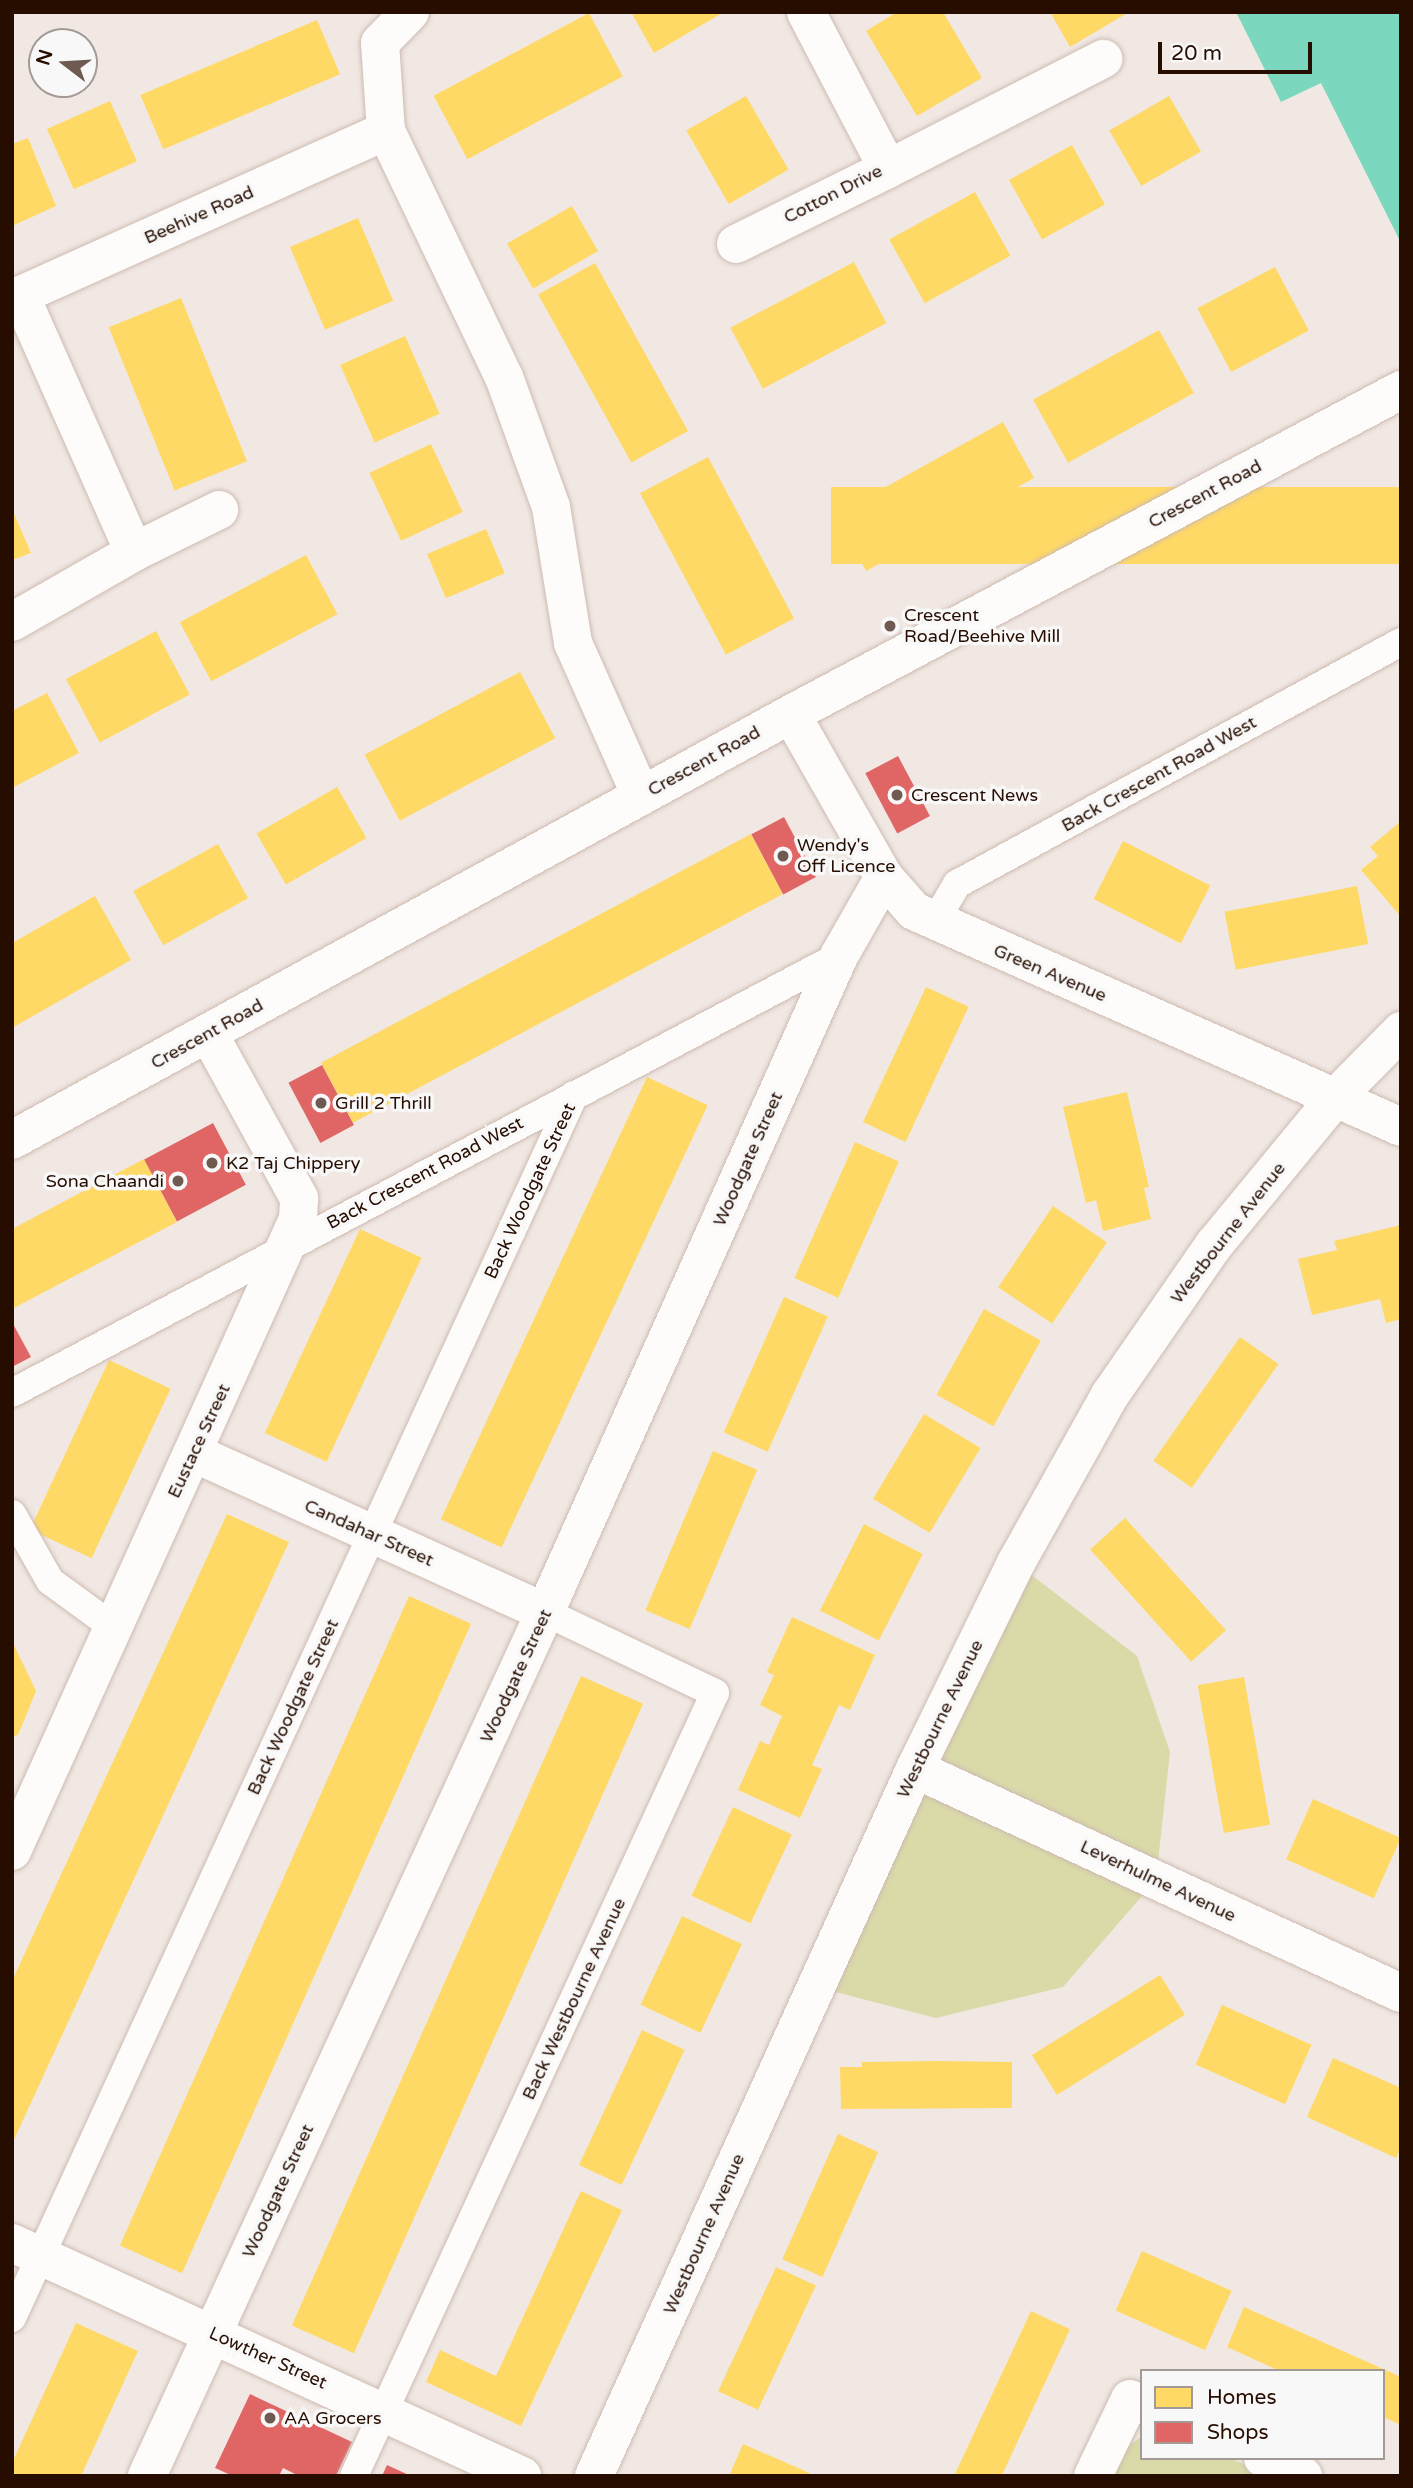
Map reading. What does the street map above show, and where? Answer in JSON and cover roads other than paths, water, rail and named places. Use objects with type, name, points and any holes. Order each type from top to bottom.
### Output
[{"type":"street","points":[[410,12],[380,43],[386,131],[504,377],[551,507],[573,643],[641,796]]},
{"type":"street","name":"Cotton Drive","points":[[736,244],[888,169],[806,12]]},
{"type":"street","points":[[888,169],[1103,59]]},
{"type":"street","name":"Beehive Road","points":[[16,297],[386,131]]},
{"type":"street","points":[[16,297],[134,552]]},
{"type":"street","name":"Crescent Road","points":[[12,1140],[791,714],[1401,390]]},
{"type":"street","points":[[12,622],[134,552],[219,510]]},
{"type":"street","name":"Green Avenue","points":[[791,714],[884,877],[914,911],[934,923],[1401,1126]]},
{"type":"street","name":"Woodgate Street","points":[[147,2476],[545,1612],[839,956],[884,877]]},
{"type":"street","name":"Westbourne Avenue","points":[[594,2476],[915,1769],[1016,1563],[1110,1395],[1214,1245],[1336,1097],[1401,1031]]},
{"type":"street","name":"Eustace Street","points":[[12,1851],[298,1219],[299,1198],[209,1034]]},
{"type":"street","name":"Candahar Street","points":[[194,1453],[545,1612]]},
{"type":"street","name":"Leverhulme Avenue","points":[[915,1769],[1401,1993]]},
{"type":"street","name":"Lowther Street","points":[[27,2249],[522,2476]]},
{"type":"street","points":[[1093,2476],[1130,2399],[1140,2404]]},
{"type":"street","points":[[1267,2460],[1303,2476]]},
{"type":"lane","name":"Back Crescent Road West","points":[[934,923],[957,884],[1401,642]]},
{"type":"lane","name":"Back Crescent Road West","points":[[12,1393],[839,956]]},
{"type":"lane","name":"Back Woodgate Street","points":[[12,2318],[27,2249],[372,1534],[574,1095]]},
{"type":"lane","points":[[12,1514],[50,1581],[113,1627]]},
{"type":"lane","name":"Back Westbourne Avenue","points":[[354,2476],[715,1693],[545,1612]]},
{"type":"place","name":"Crescent Road/Beehive Mill","points":[[890,626]]},
{"type":"place","name":"Crescent News","points":[[897,795]]},
{"type":"place","name":"Wendy's Off Licence","points":[[783,856]]},
{"type":"place","name":"Grill 2 Thrill","points":[[321,1103]]},
{"type":"place","name":"K2 Taj Chippery","points":[[212,1163]]},
{"type":"place","name":"Sona Chaandi","points":[[178,1181]]},
{"type":"place","name":"AA Grocers","points":[[270,2418]]}]
